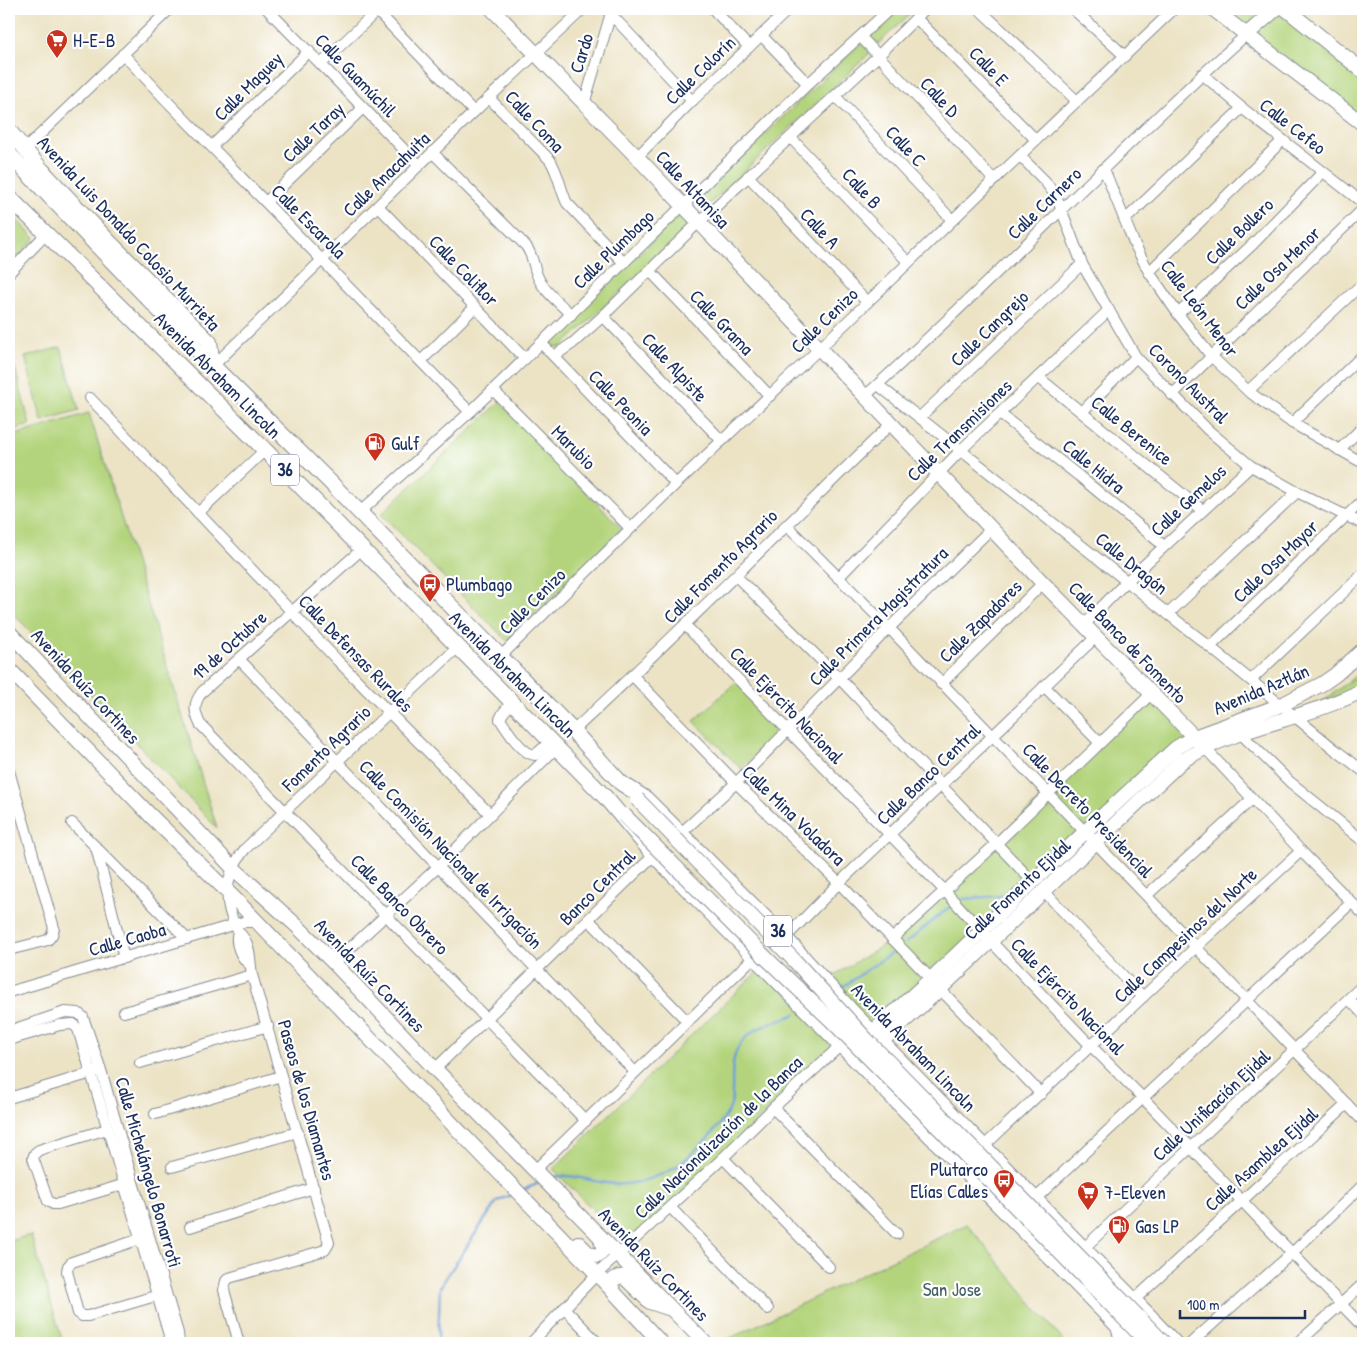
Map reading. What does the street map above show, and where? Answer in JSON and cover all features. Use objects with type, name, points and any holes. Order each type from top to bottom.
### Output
[{"type":"main road","name":"36","points":[[9,154],[213,366],[500,657],[621,783]]},
{"type":"main road","points":[[44,172],[52,198]]},
{"type":"main road","name":"Avenida Abraham Lincoln","points":[[9,197],[265,450],[554,744],[606,798],[654,856],[1118,1326]]},
{"type":"main road","points":[[125,257],[133,283]]},
{"type":"main road","name":"Avenida Abraham Lincoln","points":[[621,783],[646,798],[784,938],[852,1012],[1133,1301],[1154,1330]]},
{"type":"main road","points":[[828,1033],[841,1032],[848,1028],[852,1012]]},
{"type":"main road","points":[[1118,1326],[1124,1343]]},
{"type":"main road","points":[[1142,1343],[1148,1333],[1154,1330]]},
{"type":"street","points":[[25,149],[170,9]]},
{"type":"street","name":"Calle Guamúchil","points":[[267,9],[419,165]]},
{"type":"street","points":[[321,64],[377,9],[474,112]]},
{"type":"street","name":"Calle Altamisa","points":[[492,9],[865,396]]},
{"type":"street","name":"Calle Anacahuita","points":[[213,366],[419,165],[434,153],[474,112],[583,9]]},
{"type":"street","points":[[713,9],[749,47]]},
{"type":"street","name":"Calle Colorín","points":[[636,157],[692,100],[789,9]]},
{"type":"street","name":"Calle Plumbago","points":[[359,513],[470,412],[808,84],[890,9]]},
{"type":"street","points":[[554,356],[603,316],[698,222],[791,138],[925,9]]},
{"type":"street","points":[[979,9],[1077,101]]},
{"type":"street","points":[[1074,9],[1124,56]]},
{"type":"street","name":"Calle Cenizo","points":[[500,657],[630,528],[1174,9]]},
{"type":"street","points":[[1213,9],[1363,124]]},
{"type":"street","points":[[1246,35],[1276,9]]},
{"type":"street","points":[[1286,9],[1363,71]]},
{"type":"street","points":[[608,11],[692,100]]},
{"type":"street","name":"Cardo","points":[[584,104],[608,11]]},
{"type":"street","name":"Calle E","points":[[916,18],[1036,140]]},
{"type":"street","name":"Calle Carnero","points":[[865,396],[1061,211],[1202,74],[1246,35]]},
{"type":"street","points":[[762,36],[808,84]]},
{"type":"street","name":"Calle D","points":[[861,37],[994,180]]},
{"type":"street","name":"Calle Maguey","points":[[212,146],[309,51]]},
{"type":"street","name":"Calle Escarola","points":[[123,54],[164,99],[470,412]]},
{"type":"street","name":"Calle Cefeo","points":[[1202,74],[1242,108],[1363,203]]},
{"type":"street","name":"Calle C","points":[[835,96],[952,220]]},
{"type":"street","name":"Calle Coma","points":[[489,98],[550,160],[557,170],[562,194],[567,204],[624,263]]},
{"type":"street","name":"Calle Taray","points":[[266,202],[363,108]]},
{"type":"street","points":[[1124,220],[1242,108]]},
{"type":"street","name":"Avenida Luis Donaldo Colosio Murrieta","points":[[9,130],[44,172],[210,342],[213,366]]},
{"type":"street","name":"Calle B","points":[[791,138],[908,262]]},
{"type":"street","points":[[1149,272],[1283,140]]},
{"type":"street","points":[[434,153],[526,246],[532,255],[537,275],[543,285],[571,315]]},
{"type":"street","name":"Corono Austral","points":[[1020,156],[1046,181],[1057,198],[1082,264],[1136,357],[1208,430],[1251,466],[1297,492],[1363,524]]},
{"type":"street","name":"Calle León Menor","points":[[1104,169],[1124,220],[1149,272],[1178,314],[1211,356],[1248,391],[1292,423],[1363,463]]},
{"type":"street","name":"Calle Bollero","points":[[1178,314],[1253,244],[1324,172]]},
{"type":"street","name":"Calle A","points":[[748,176],[867,302]]},
{"type":"street","name":"Calle Coliflor","points":[[378,206],[525,359]]},
{"type":"street","name":"Calle Osa Menor","points":[[1172,395],[1363,209]]},
{"type":"street","points":[[9,273],[46,234]]},
{"type":"street","name":"Calle Cangrejo","points":[[920,417],[1082,264]]},
{"type":"street","name":"Calle Grama","points":[[650,271],[770,396]]},
{"type":"street","points":[[1248,391],[1363,283]]},
{"type":"street","points":[[421,361],[476,308]]},
{"type":"street","name":"Calle Transmisiones","points":[[838,578],[962,450],[1109,310]]},
{"type":"street","name":"Calle Alpiste","points":[[603,316],[722,441]]},
{"type":"street","name":"Calle Peonia","points":[[542,343],[676,484]]},
{"type":"street","points":[[1292,423],[1363,355]]},
{"type":"street","points":[[1082,412],[1136,357]]},
{"type":"street","name":"Calle Berenice","points":[[1038,377],[1202,510]]},
{"type":"street","name":"Calle Dragón","points":[[878,385],[1210,647],[1363,771]]},
{"type":"street","name":"Marubio","points":[[493,390],[630,528]]},
{"type":"street","name":"Calle Banco de Fomento","points":[[865,396],[1363,914]]},
{"type":"street","name":"Calle Defensas Rurales","points":[[90,398],[291,612],[491,815]]},
{"type":"street","name":"Calle Hidra","points":[[1000,414],[1164,546]]},
{"type":"street","name":"Calle Fomento Agrario","points":[[573,732],[633,676],[891,424]]},
{"type":"street","points":[[1339,450],[1363,427]]},
{"type":"street","points":[[198,513],[265,450]]},
{"type":"street","name":"Calle Gemelos","points":[[1085,624],[1126,582],[1251,466]]},
{"type":"street","points":[[1168,614],[1297,492]]},
{"type":"street","name":"Calle Osa Mayor","points":[[1210,647],[1363,500]]},
{"type":"street","name":"Calle Decreto Presidencial","points":[[786,525],[889,628],[1363,1121]]},
{"type":"street","name":"Calle Primera Magistratura","points":[[681,833],[736,784],[889,628],[992,528]]},
{"type":"street","name":"19 de Octubre","points":[[194,708],[202,692],[362,549]]},
{"type":"street","points":[[1251,680],[1363,574]]},
{"type":"street","points":[[736,576],[840,679],[1144,997]]},
{"type":"street","name":"Calle Zapadores","points":[[942,684],[1043,583]]},
{"type":"street","name":"Calle Ejército Nacional","points":[[685,625],[890,834],[1091,1046],[1363,1327]]},
{"type":"street","name":"Avenida Ruíz Cortines","points":[[9,632],[232,868],[297,926],[334,963],[705,1343]]},
{"type":"street","name":"Calle Banco Central","points":[[784,938],[1096,636]]},
{"type":"street","name":"Fomento Agrario","points":[[232,868],[241,854],[458,647]]},
{"type":"street","name":"Avenida Aztlán","points":[[1194,737],[1281,705],[1322,684],[1363,650]]},
{"type":"street","name":"Calle Comisión Nacional de Irrigación","points":[[240,660],[635,1072]]},
{"type":"street","points":[[9,669],[143,808],[239,903],[597,1274],[661,1343]]},
{"type":"street","name":"Calle Mina Voladora","points":[[633,676],[736,784],[839,883],[1041,1094]]},
{"type":"street","points":[[1044,686],[1100,743]]},
{"type":"street","name":"Avenida Aztlán","points":[[1205,748],[1240,733],[1294,716],[1363,690]]},
{"type":"street","points":[[892,939],[997,843],[1152,693]]},
{"type":"street","points":[[512,702],[502,714],[500,720],[517,742],[530,755],[535,755],[554,744]]},
{"type":"street","name":"Calle Banco Obrero","points":[[194,708],[200,724],[586,1121]]},
{"type":"street","points":[[1240,733],[1290,782],[1363,841]]},
{"type":"street","name":"Calle Fomento Ejidal","points":[[850,1053],[877,1036],[936,984],[1090,837],[1176,748],[1194,737]]},
{"type":"street","points":[[334,963],[491,815],[554,744]]},
{"type":"street","name":"Calle Fomento Ejidal","points":[[1090,837],[1182,761],[1205,748]]},
{"type":"street","points":[[9,771],[54,928],[48,940],[9,950]]},
{"type":"street","name":"36","points":[[621,783],[794,960],[866,1039],[1164,1343]]},
{"type":"street","name":"Avenida Abraham Lincoln","points":[[606,798],[934,1123],[1148,1343]]},
{"type":"street","points":[[1147,895],[1252,799]]},
{"type":"street","points":[[72,823],[187,940]]},
{"type":"street","points":[[96,847],[124,958]]},
{"type":"street","name":"Calle Campesinos del Norte","points":[[983,1147],[1301,851]]},
{"type":"street","name":"Banco Central","points":[[436,1069],[654,856]]},
{"type":"street","points":[[227,893],[227,881],[232,868]]},
{"type":"street","name":"Paseos de los Diamantes","points":[[227,893],[236,928],[242,934],[250,954],[251,970],[329,1243],[325,1250],[229,1278],[226,1281],[224,1290],[240,1343]]},
{"type":"street","points":[[1034,1200],[1351,903]]},
{"type":"street","points":[[589,920],[688,1022]]},
{"type":"street","name":"Calle Caoba","points":[[9,992],[187,940],[236,928],[248,921],[256,922]]},
{"type":"street","points":[[536,1169],[754,957]]},
{"type":"street","points":[[124,1012],[251,970]]},
{"type":"street","name":"Calle Unificación Ejidal","points":[[1083,1249],[1363,986]]},
{"type":"street","points":[[1349,998],[1363,1014]]},
{"type":"street","points":[[9,1031],[65,1012],[78,1013],[73,1024],[60,1025],[9,1040]]},
{"type":"street","name":"Calle Michelángelo Bonarroti","points":[[78,1013],[83,1017],[86,1024],[107,1129],[128,1183],[140,1238],[161,1295],[178,1333],[179,1343]]},
{"type":"street","name":"Calle Michelángelo Bonarroti","points":[[73,1024],[78,1029],[96,1072],[161,1295],[169,1343]]},
{"type":"street","points":[[140,1063],[268,1026]]},
{"type":"street","name":"Calle Nacionalización de la Banca","points":[[530,1343],[597,1274],[723,1158],[773,1108],[850,1053]]},
{"type":"street","points":[[9,1098],[96,1072]]},
{"type":"street","points":[[155,1114],[282,1076]]},
{"type":"street","name":"Calle Asamblea Ejidal","points":[[1133,1301],[1347,1104]]},
{"type":"street","points":[[773,1108],[897,1234]]},
{"type":"street","points":[[107,1129],[39,1150],[35,1153],[34,1158],[48,1201],[53,1204],[128,1183]]},
{"type":"street","points":[[172,1167],[298,1132]]},
{"type":"street","points":[[723,1158],[829,1267]]},
{"type":"street","points":[[1191,1343],[1292,1253],[1363,1185]]},
{"type":"street","points":[[190,1227],[314,1188]]},
{"type":"street","points":[[531,1206],[554,1219],[594,1256],[598,1256],[604,1250],[599,1235]]},
{"type":"street","points":[[670,1207],[768,1309]]},
{"type":"street","points":[[140,1238],[72,1262],[68,1266],[67,1271],[78,1313],[82,1316],[88,1316],[161,1295]]},
{"type":"street","points":[[613,1291],[611,1284],[613,1280],[624,1277],[650,1302],[671,1309]]},
{"type":"street","points":[[1298,1343],[1363,1284]]},
{"type":"street","points":[[564,1308],[598,1343]]},
{"type":"street","name":"Avenida Abraham Lincoln","points":[[1118,1326],[1138,1343]]},
{"type":"street","name":"Avenida Abraham Lincoln","points":[[1154,1330],[1175,1343]]},
{"type":"green space","points":[[896,9],[915,9],[878,44],[869,36]]},
{"type":"green space","points":[[1213,9],[1286,9],[1363,70],[1363,125]]},
{"type":"green space","points":[[861,43],[870,53],[703,210],[694,201]]},
{"type":"green space","points":[[9,212],[35,238],[9,267]]},
{"type":"green space","points":[[677,217],[685,219],[688,223],[687,229],[561,347],[552,347],[551,339]]},
{"type":"green space","points":[[61,347],[79,410],[42,421],[25,357]]},
{"type":"green space","points":[[13,361],[30,425],[9,431],[9,362]]},
{"type":"green space","points":[[500,402],[622,529],[507,641],[381,514]]},
{"type":"green space","points":[[89,413],[217,828],[9,609],[9,437]]},
{"type":"green space","points":[[1363,670],[1363,685],[1321,703]]},
{"type":"green space","points":[[737,681],[781,729],[741,769],[694,721]]},
{"type":"green space","points":[[1152,693],[1194,737],[872,1032],[830,978],[893,939]]},
{"type":"green space","points":[[761,968],[838,1043],[628,1246],[553,1169]]},
{"type":"green space","name":"San Jose","points":[[967,1224],[1065,1343],[720,1343]]},
{"type":"green space","points":[[31,1235],[63,1343],[9,1343],[9,1241]]},
{"type":"waterway","points":[[963,899],[1010,895]]},
{"type":"waterway","points":[[906,943],[952,905]]},
{"type":"waterway","points":[[841,988],[896,950]]},
{"type":"waterway","points":[[551,1178],[572,1176],[600,1182],[623,1184],[646,1180],[676,1167],[714,1131],[728,1112],[732,1098],[735,1054],[743,1041],[756,1030],[796,1014]]},
{"type":"waterway","points":[[523,1190],[539,1183]]},
{"type":"waterway","points":[[438,1343],[440,1287],[497,1201],[513,1194]]},
{"type":"place","name":"H-E-B","points":[[57,59]]},
{"type":"place","name":"Gulf","points":[[375,462]]},
{"type":"place","name":"Plumbago","points":[[430,603]]},
{"type":"place","name":"Plutarco Elías Calles","points":[[1004,1199]]},
{"type":"place","name":"7-Eleven","points":[[1088,1211]]},
{"type":"place","name":"Gas LP","points":[[1119,1245]]}]
